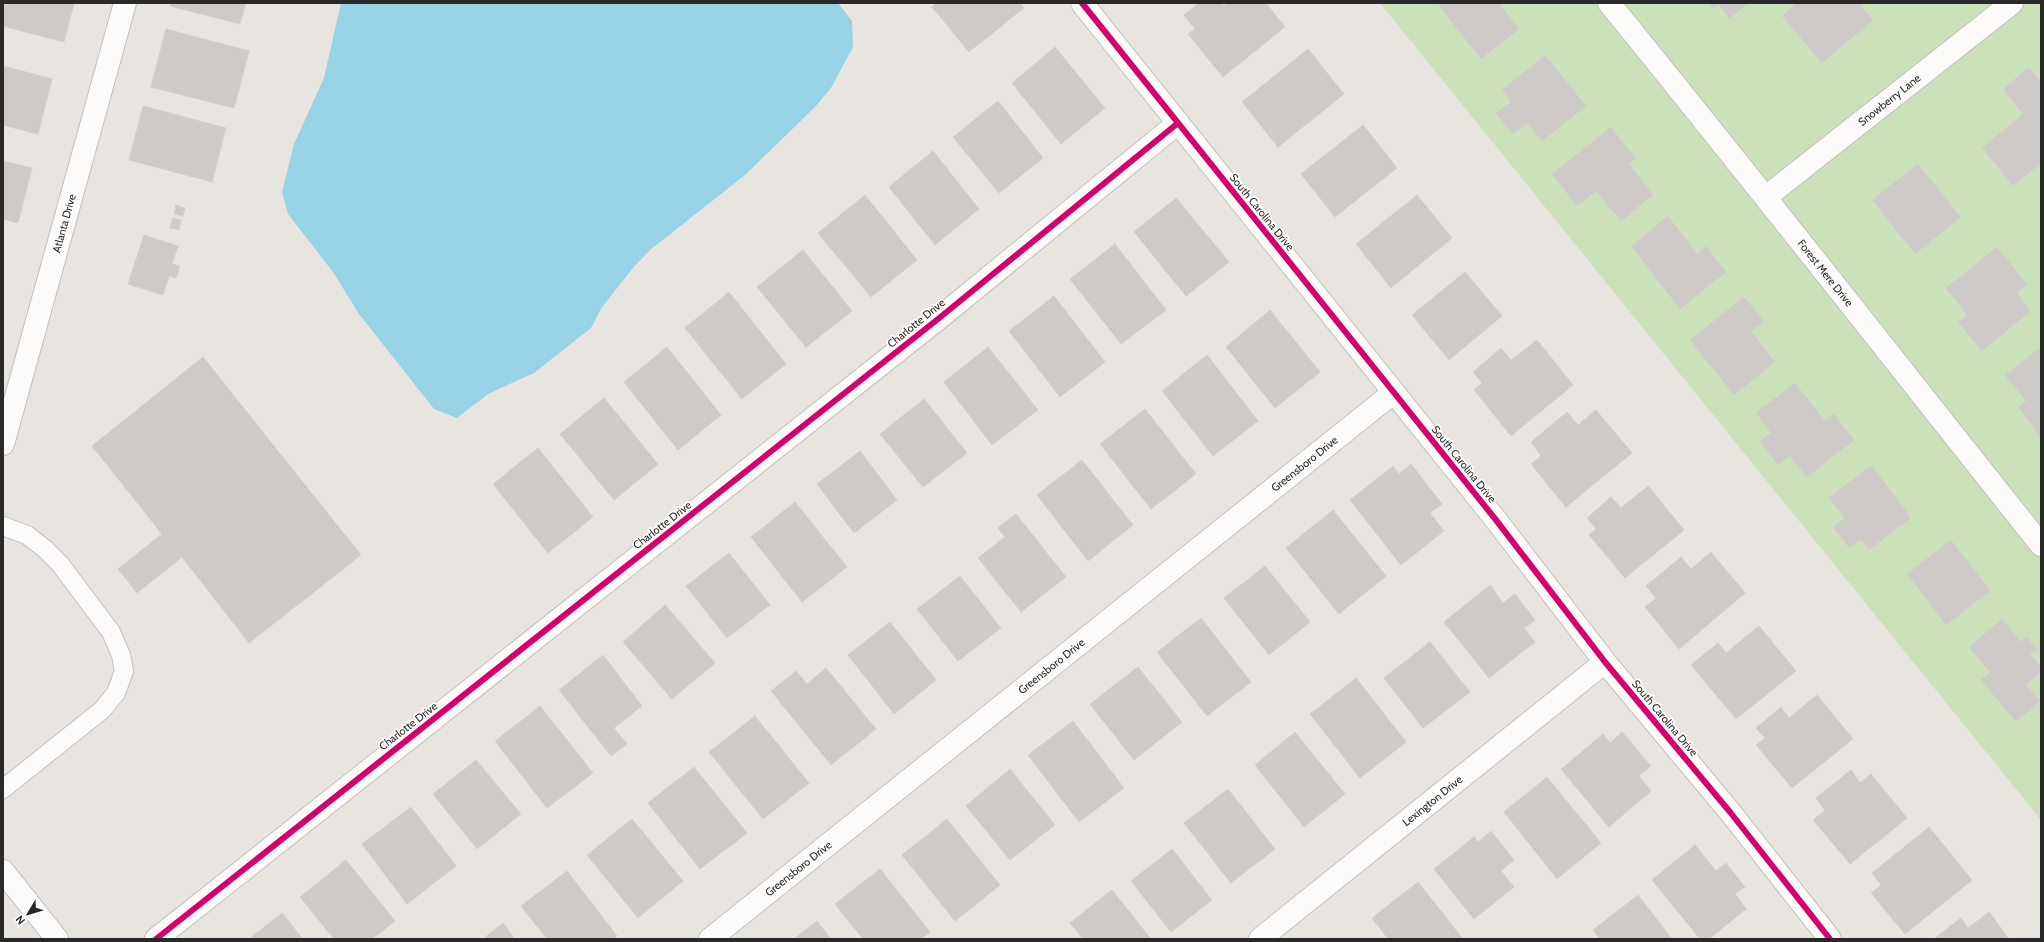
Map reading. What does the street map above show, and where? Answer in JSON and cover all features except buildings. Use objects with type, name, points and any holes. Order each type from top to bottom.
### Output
[{"type":"street","name":"Atlanta Drive","points":[[3,444],[125,3]]},
{"type":"street","name":"South Carolina Drive","points":[[1082,3],[1496,520],[1605,662],[1730,812],[1821,936]]},
{"type":"street","name":"Forest Mere Drive","points":[[1609,3],[1766,197],[1831,282],[2041,545]]},
{"type":"street","name":"Snowberry Lane","points":[[1766,197],[2012,3]]},
{"type":"street","name":"Charlotte Drive","points":[[156,939],[932,324],[1178,123]]},
{"type":"street","name":"Greensboro Drive","points":[[710,939],[1393,393]]},
{"type":"street","name":"Lexington Drive","points":[[1260,939],[1605,662]]},
{"type":"street","points":[[3,872],[58,939]]},
{"type":"lane","points":[[3,526],[27,535],[45,549],[60,564],[111,632],[122,655],[124,671],[116,693],[102,710],[3,790]]},
{"type":"green space","points":[[1380,3],[2041,3],[2041,820]]},
{"type":"water","points":[[341,3],[838,3],[852,21],[853,47],[831,88],[815,107],[745,175],[650,250],[633,268],[602,307],[591,328],[534,373],[488,394],[457,418],[434,409],[359,314],[333,272],[288,214],[282,192],[294,144],[324,78]]},
{"type":"cycle path","points":[[1082,3],[1496,520],[1605,662],[1730,812],[1830,939]]},
{"type":"cycle path","points":[[156,939],[938,319],[1178,123]]}]
